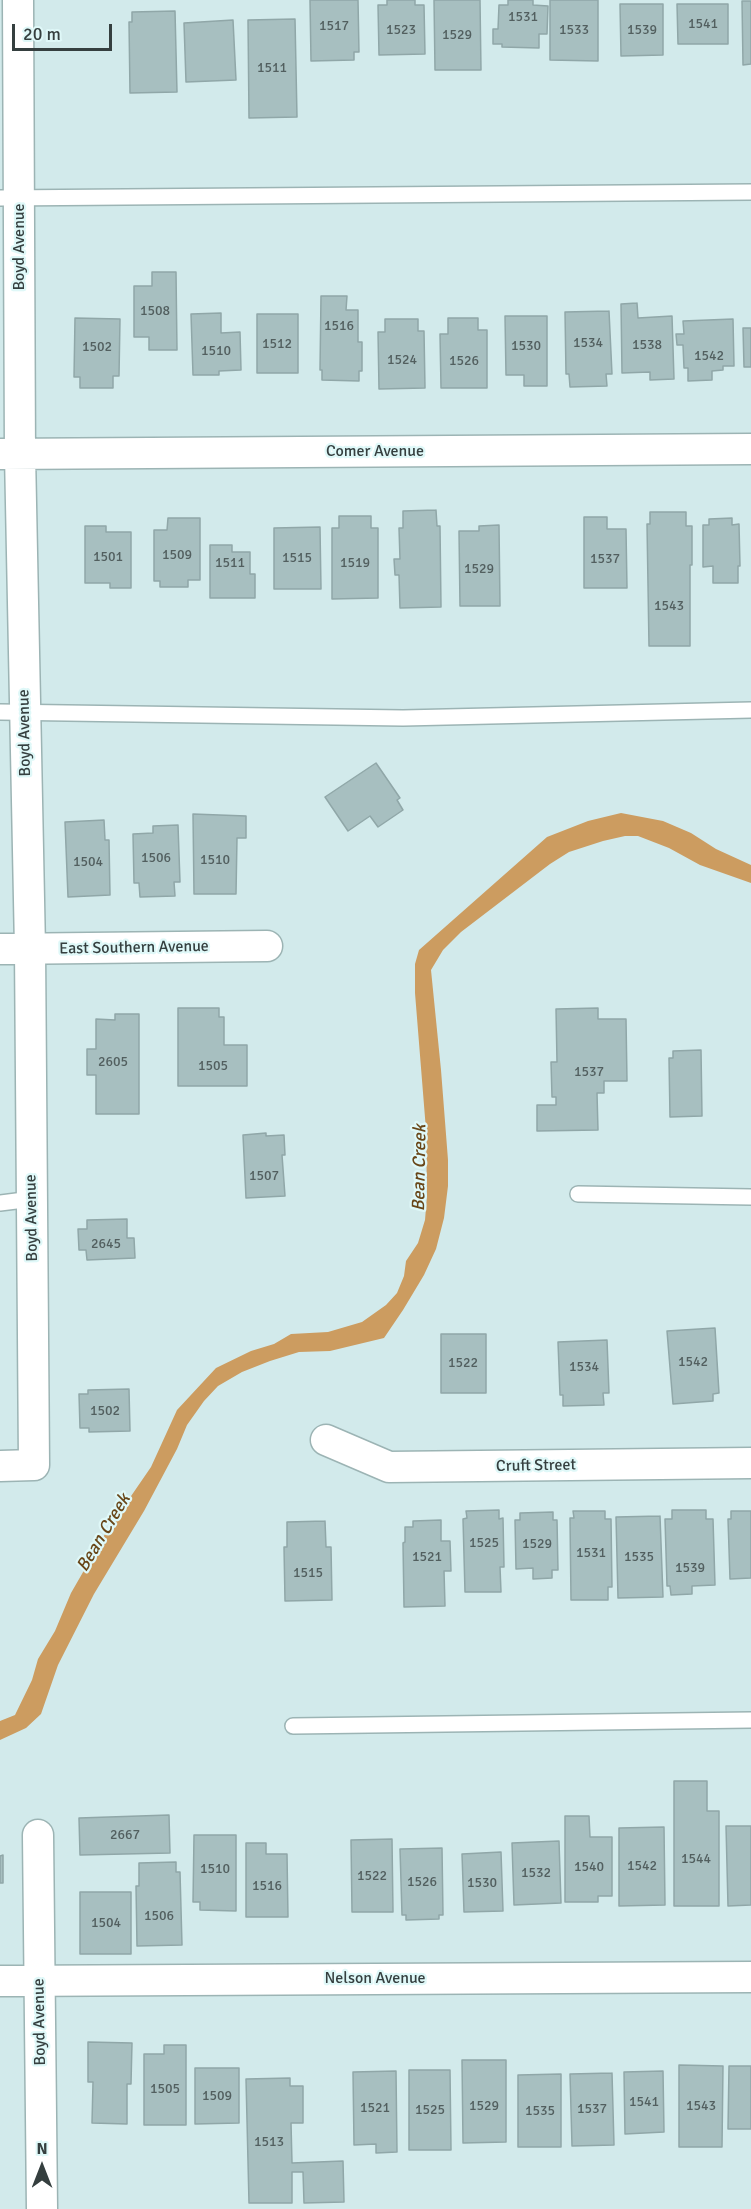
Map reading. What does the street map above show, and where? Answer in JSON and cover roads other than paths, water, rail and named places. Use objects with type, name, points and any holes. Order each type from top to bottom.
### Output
[{"type":"street","name":"Boyd Avenue","points":[[0,1466],[34,1465],[30,949],[12,712],[10,198],[18,0]]},
{"type":"street","name":"Comer Avenue","points":[[10,454],[751,449]]},
{"type":"street","name":"East Southern Avenue","points":[[0,950],[267,946]]},
{"type":"street","name":"Cruft Street","points":[[326,1440],[389,1467],[751,1463]]},
{"type":"street","name":"Boyd Avenue","points":[[38,1835],[42,2209]]},
{"type":"street","name":"Nelson Avenue","points":[[0,1981],[751,1977]]},
{"type":"lane","points":[[10,198],[751,192]]},
{"type":"lane","points":[[12,712],[402,718],[751,710]]},
{"type":"lane","points":[[578,1194],[751,1197]]},
{"type":"lane","points":[[0,1203],[32,1199]]},
{"type":"lane","points":[[292,1726],[751,1720]]},
{"type":"water label","name":"Bean Creek","points":[[420,1168]]},
{"type":"water label","name":"Bean Creek","points":[[104,1533]]}]
